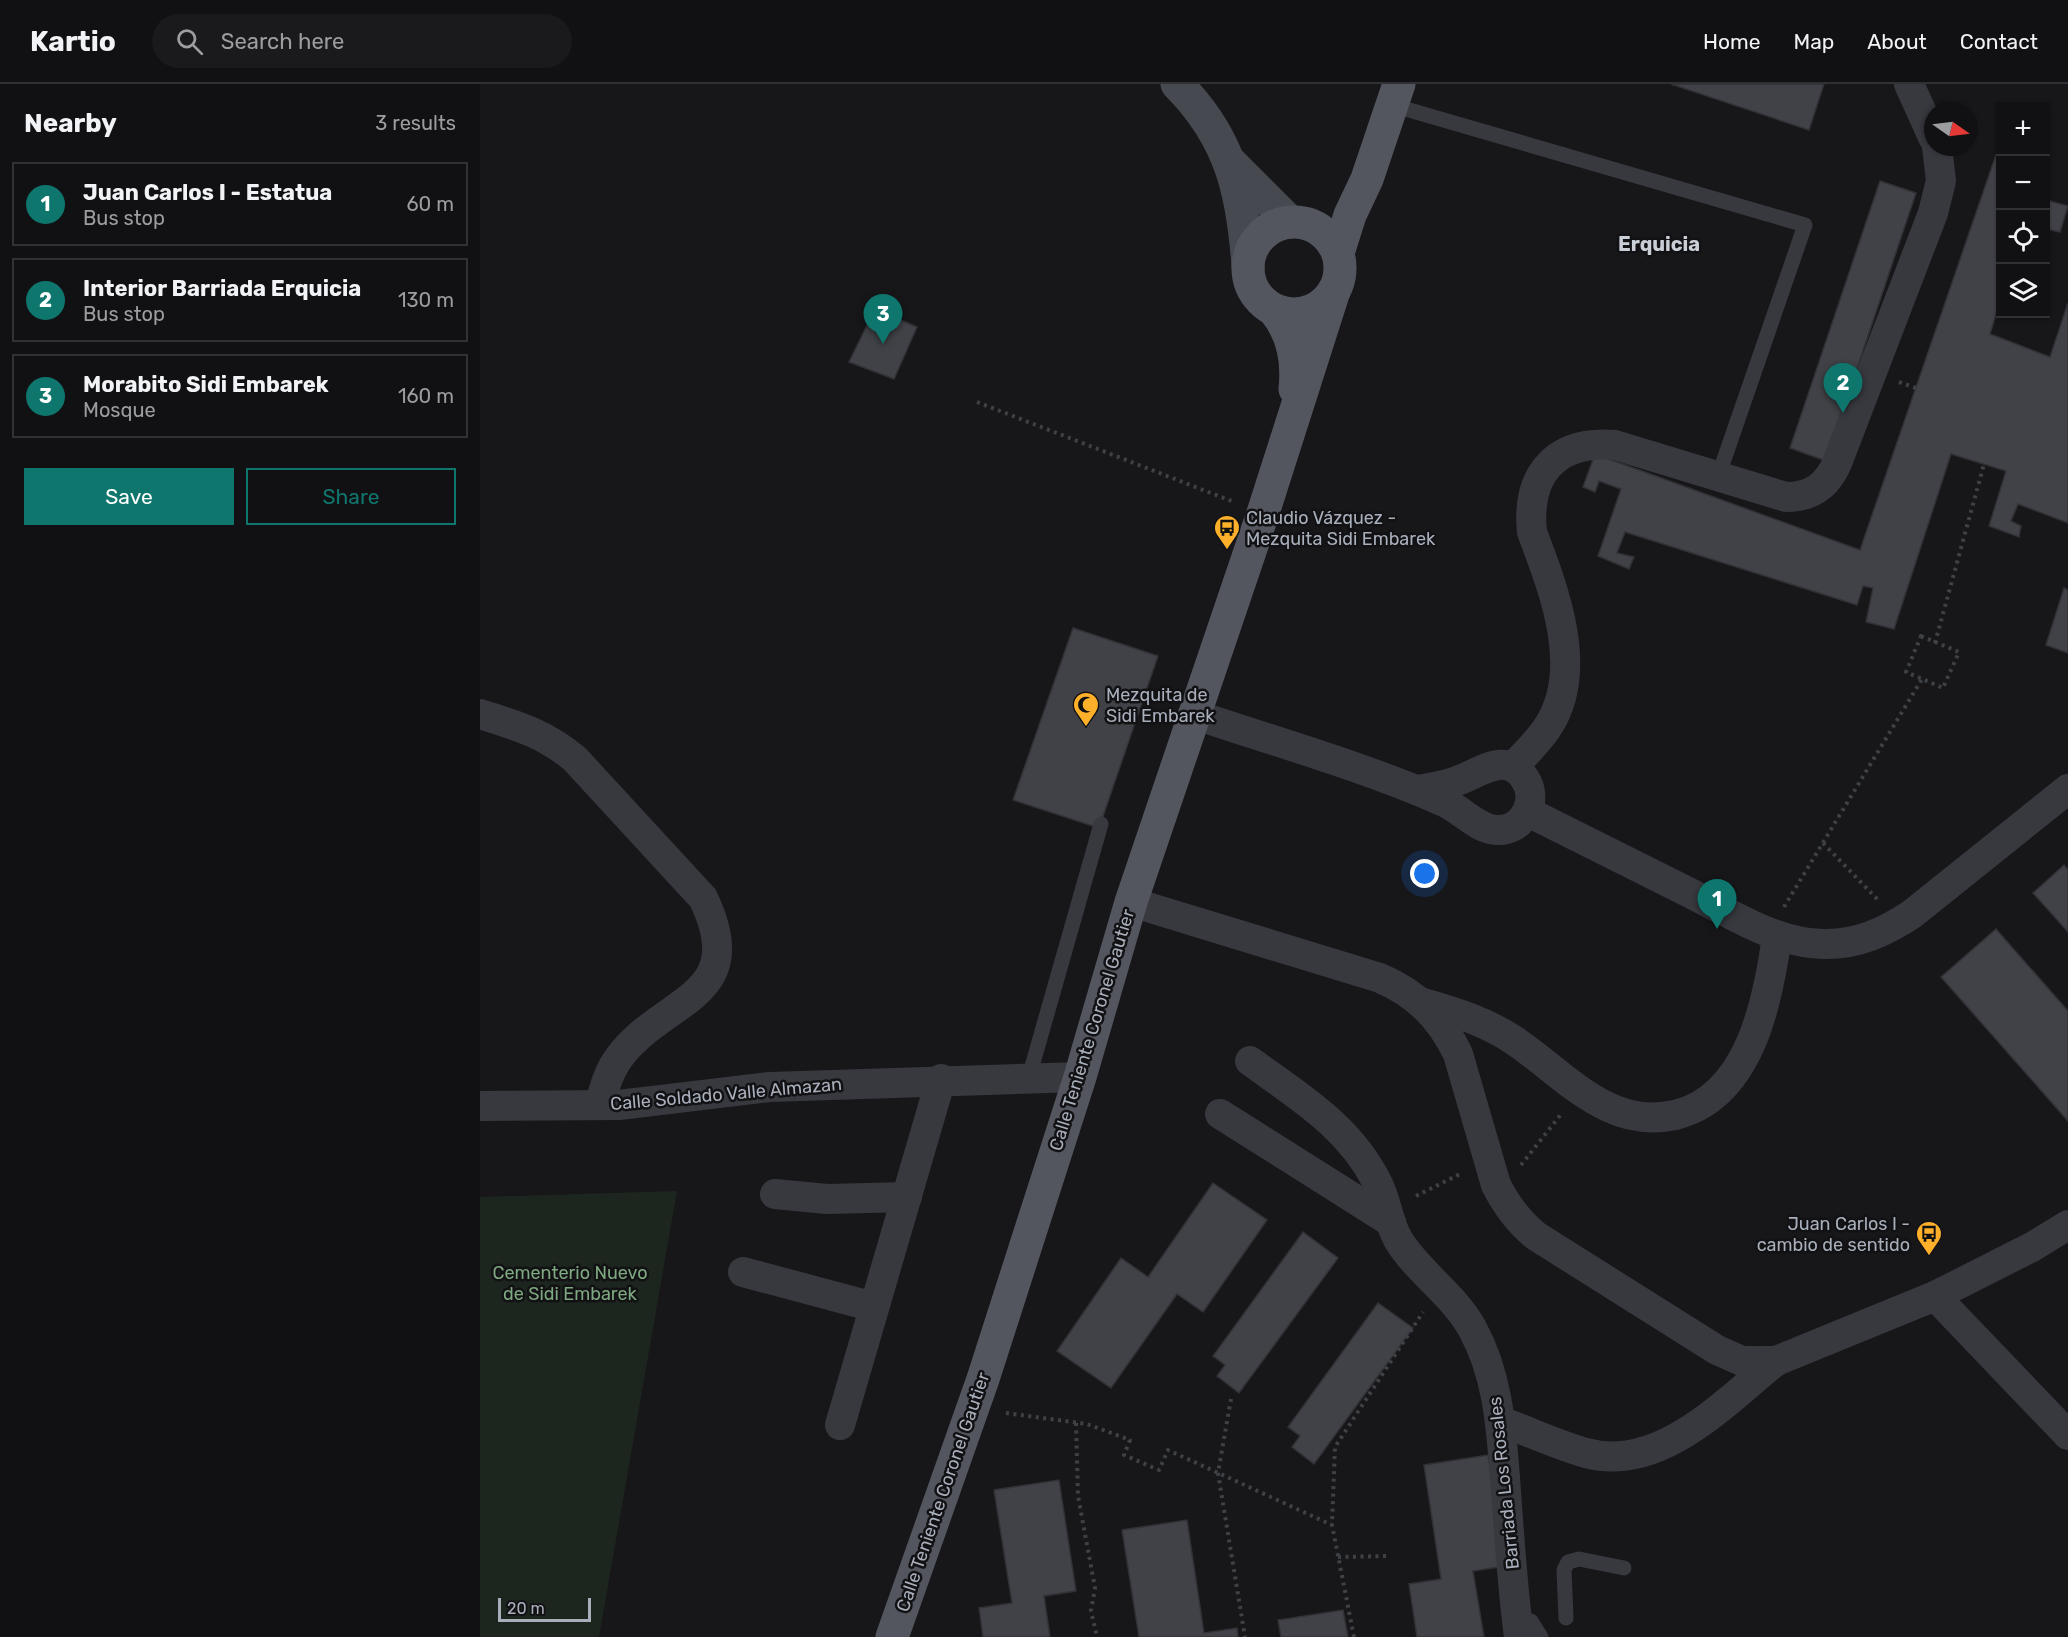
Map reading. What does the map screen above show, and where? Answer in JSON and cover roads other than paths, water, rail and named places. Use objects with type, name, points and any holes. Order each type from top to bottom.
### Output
[{"type":"main road","points":[[1338,253],[1350,214],[1367,179],[1396,95]]},
{"type":"main road","points":[[1298,223],[1326,234],[1338,253],[1340,266],[1334,291],[1323,304],[1308,312],[1291,314],[1274,310],[1255,292],[1248,267],[1252,250],[1261,236],[1274,226],[1298,223],[1338,203],[1367,179]]},
{"type":"main road","name":"Calle Teniente Coronel Gautier","points":[[892,1637],[983,1379],[1080,1077],[1131,902],[1263,513],[1334,291]]},
{"type":"main road","name":"Calle Teniente Coronel Gautier","points":[[1274,310],[1288,327],[1294,352],[1297,372],[1292,422]]},
{"type":"street","points":[[1177,84],[1202,113],[1231,163],[1244,213],[1248,267]]},
{"type":"street","points":[[1909,84],[1924,117]]},
{"type":"street","points":[[1513,767],[1549,724],[1556,709],[1565,675],[1564,636],[1531,523],[1532,496],[1543,471],[1551,461],[1565,452],[1598,444],[1615,445],[1786,497],[1799,497],[1811,493],[1831,476],[1933,213],[1941,181],[1938,156]]},
{"type":"street","points":[[1231,163],[1298,223]]},
{"type":"street","points":[[480,714],[535,731],[555,742],[575,759],[703,898],[714,922],[717,954],[706,982],[698,994],[635,1040],[621,1054],[611,1070],[600,1105]]},
{"type":"street","points":[[1193,714],[1417,790],[1447,803],[1485,827],[1504,830],[1521,822],[1532,800],[1530,786],[1524,776],[1513,767],[1493,765],[1456,782],[1417,790]]},
{"type":"street","points":[[1474,775],[1468,785],[1466,798],[1468,810],[1474,820]]},
{"type":"street","points":[[1528,812],[1823,944],[1847,943],[1870,937],[1912,914],[2068,789]]},
{"type":"street","points":[[1131,902],[1380,978],[1410,992],[1437,1018],[1458,1054],[1496,1185],[1506,1205],[1520,1222],[1536,1236],[1729,1357],[1759,1363],[1776,1361],[1935,1296],[2032,1247],[2068,1225]]},
{"type":"street","points":[[1423,1003],[1456,1012],[1497,1031],[1606,1106],[1646,1118],[1666,1117],[1686,1112],[1705,1103],[1721,1090],[1735,1073],[1760,1015],[1769,985],[1779,924]]},
{"type":"street","name":"Barriada Los Rosales","points":[[1250,1061],[1333,1121],[1344,1133],[1378,1183],[1397,1238],[1408,1255],[1440,1286],[1472,1328],[1484,1352],[1492,1377],[1500,1421],[1525,1629]]},
{"type":"street","name":"Calle Soldado Valle Almazan","points":[[480,1107],[600,1105],[770,1087],[941,1079],[1080,1077]]},
{"type":"street","points":[[840,1425],[941,1079]]},
{"type":"street","points":[[1220,1114],[1390,1222]]},
{"type":"street","points":[[775,1194],[827,1199],[906,1197]]},
{"type":"street","points":[[743,1272],[874,1307]]},
{"type":"street","points":[[1935,1296],[2068,1435]]},
{"type":"street","points":[[1500,1421],[1587,1453],[1606,1455],[1641,1451],[1687,1432],[1776,1361]]},
{"type":"lane","points":[[1396,95],[1805,225],[1718,477]]},
{"type":"lane","points":[[1029,1077],[1101,824]]},
{"type":"lane","points":[[1566,1618],[1564,1570],[1568,1562],[1579,1559],[1624,1568]]},
{"type":"lane","points":[[1525,1629],[1541,1637]]},
{"type":"place","name":"Morabito Sidi Embarek","points":[[883,344]]},
{"type":"place","name":"Interior Barriada Erquicia","points":[[1843,413]]},
{"type":"place","name":"Claudio Vázquez - Mezquita Sidi Embarek","points":[[1227,551]]},
{"type":"place","name":"Mezquita de Sidi Embarek","points":[[1086,728]]},
{"type":"place","name":"Juan Carlos I - Estatua","points":[[1717,929]]},
{"type":"place","name":"Juan Carlos I - cambio de sentido","points":[[1929,1257]]},
{"type":"district","name":"Erquicia","points":[[1659,244]]},
{"type":"park label","name":"Cementerio Nuevo de Sidi Embarek","points":[[570,1283]]}]
